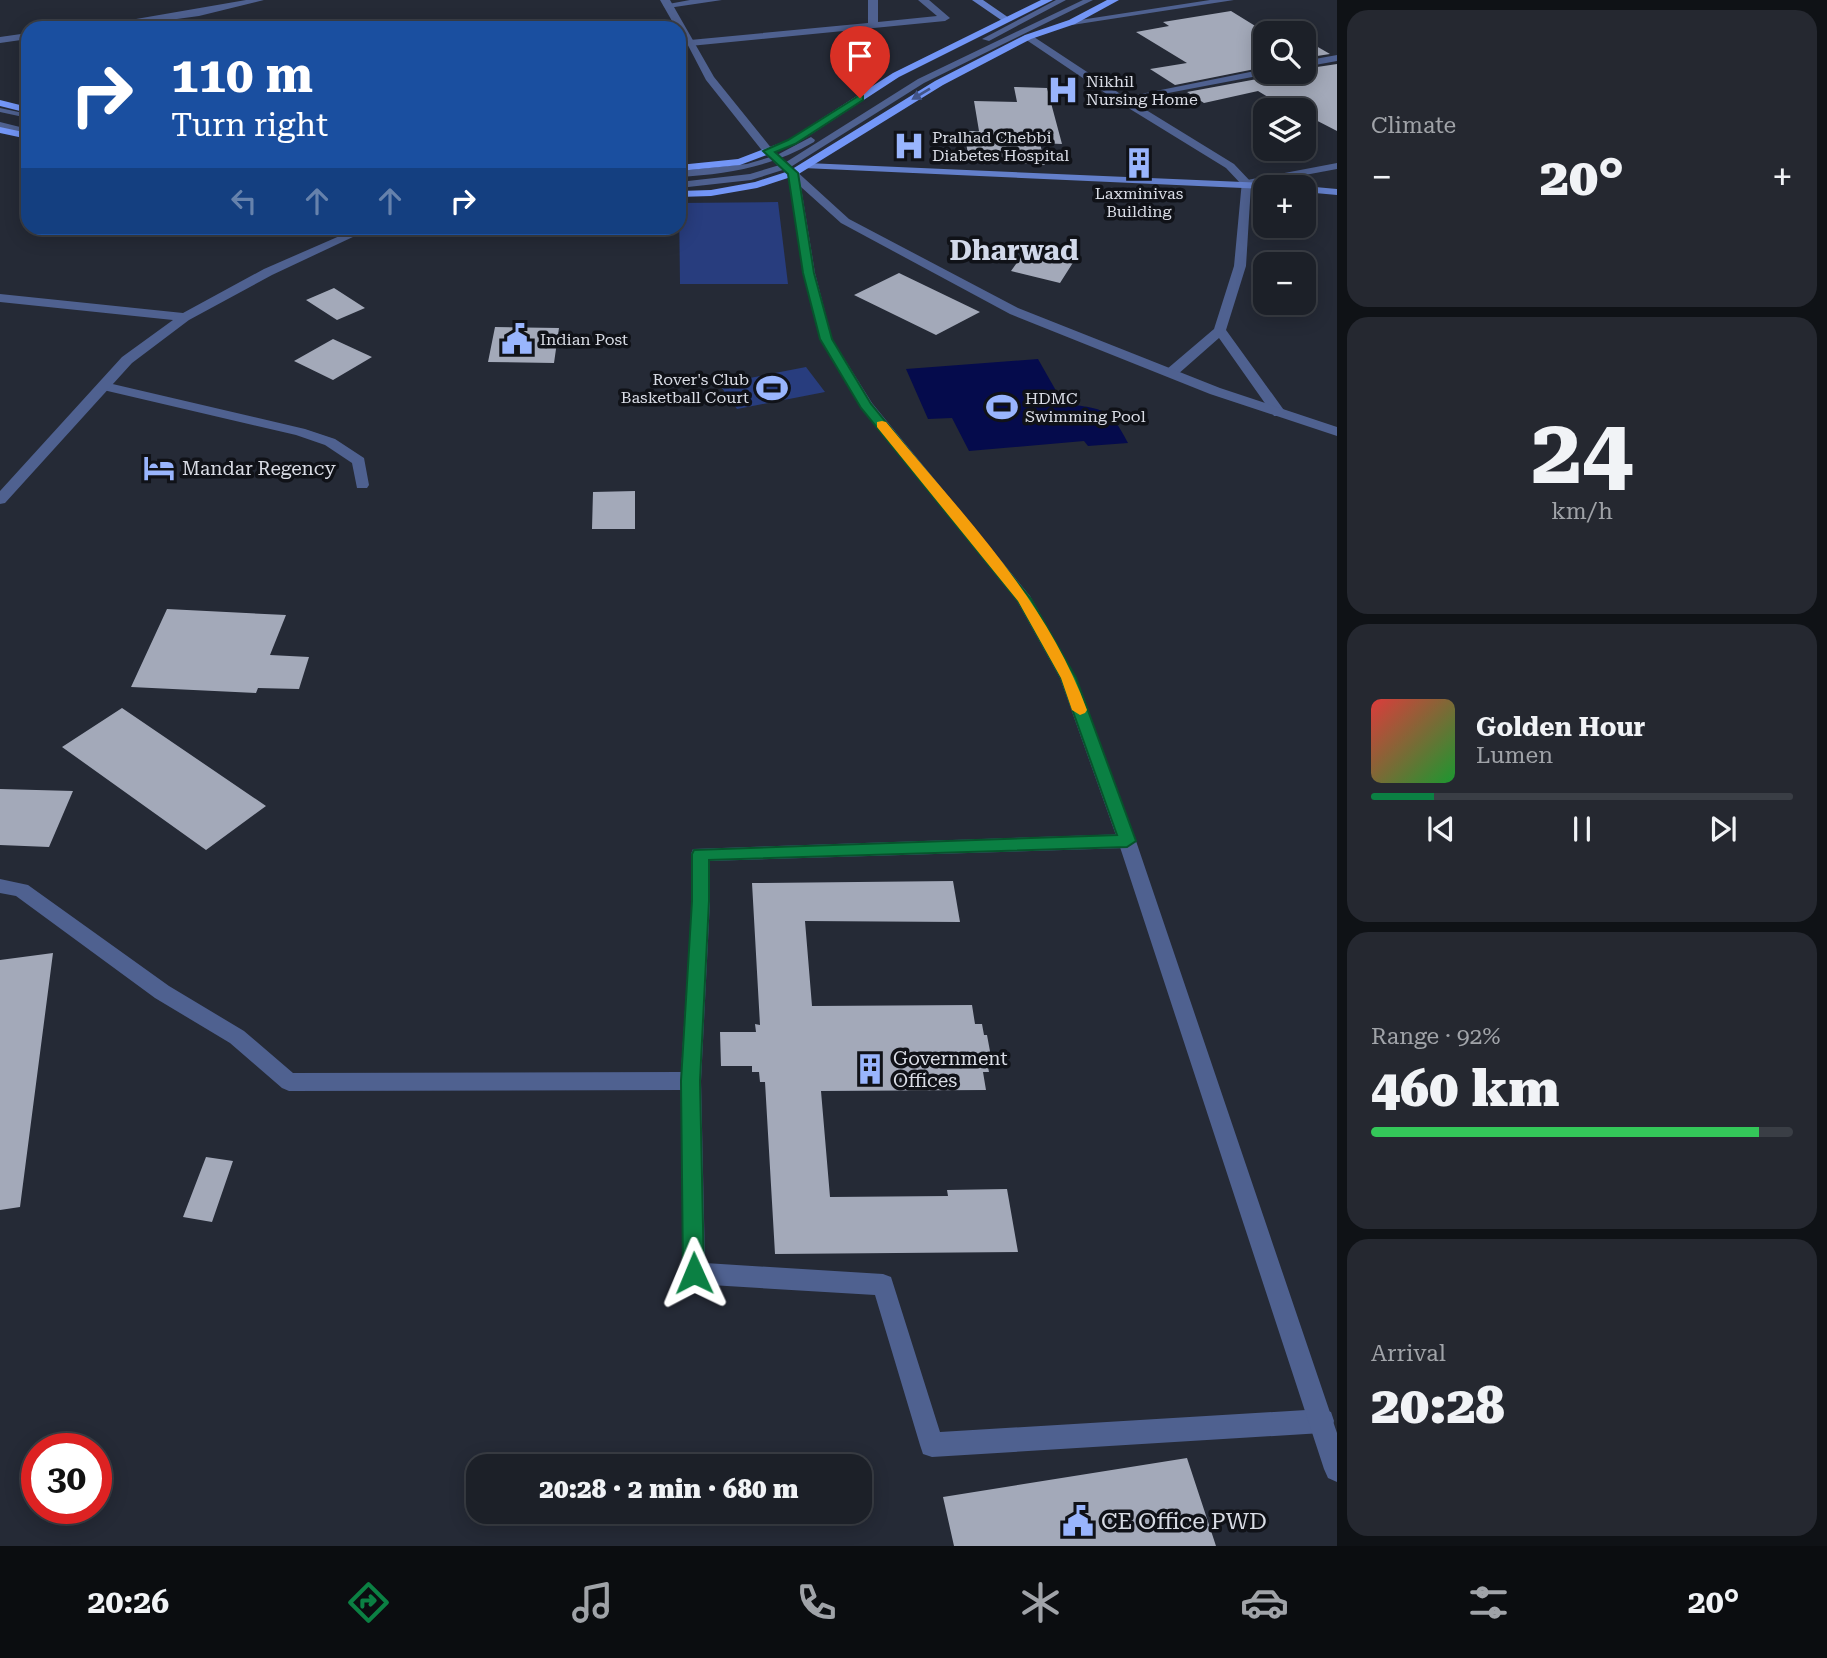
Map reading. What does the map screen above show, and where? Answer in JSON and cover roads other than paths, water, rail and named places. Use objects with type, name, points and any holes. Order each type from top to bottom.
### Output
[{"type":"main road","points":[[976,0],[1007,20]]},
{"type":"main road","points":[[686,167],[740,162],[771,155],[896,75],[1048,0]]},
{"type":"main road","points":[[686,194],[757,185],[795,168],[939,83],[1028,37],[1072,22],[1114,0]]},
{"type":"main road","points":[[0,103],[21,108]]},
{"type":"main road","points":[[0,127],[21,132]]},
{"type":"main road","points":[[795,168],[1253,184]]},
{"type":"main road","points":[[1316,190],[1337,192]]},
{"type":"street","points":[[140,21],[199,13],[259,0]]},
{"type":"street","points":[[678,21],[667,2],[717,0]]},
{"type":"street","points":[[873,0],[873,24]]},
{"type":"street","points":[[690,43],[945,18],[923,0]]},
{"type":"street","points":[[1072,22],[1228,0]]},
{"type":"street","points":[[686,36],[710,78],[771,155],[795,168],[845,221],[1014,311],[1215,391],[1337,432]]},
{"type":"street","points":[[0,40],[21,37]]},
{"type":"street","points":[[1028,37],[1121,99],[1230,166],[1246,183],[1240,266],[1220,330],[1172,372]]},
{"type":"street","points":[[686,54],[696,54]]},
{"type":"street","points":[[1316,62],[1337,58]]},
{"type":"street","points":[[1121,99],[1253,74]]},
{"type":"street","points":[[1246,183],[1337,166]]},
{"type":"street","points":[[795,168],[809,273],[826,339],[866,405],[1024,599],[1068,678],[1127,841],[1337,1469]]},
{"type":"street","points":[[0,500],[127,360],[185,317],[268,272],[350,235]]},
{"type":"street","points":[[0,298],[185,317]]},
{"type":"street","points":[[1220,330],[1279,413]]},
{"type":"street","points":[[104,386],[300,432],[330,442],[359,461],[362,485]]},
{"type":"street","points":[[1127,841],[700,854],[701,901],[691,1081],[694,1273],[883,1285],[932,1445],[1322,1421]]},
{"type":"street","points":[[0,886],[21,890],[162,992],[237,1037],[289,1082],[691,1081]]},
{"type":"lane","points":[[686,173],[745,169],[771,155],[799,148],[915,79],[1062,0]]},
{"type":"lane","points":[[686,184],[751,177],[795,168],[921,80],[1089,0]]},
{"type":"lane","points":[[0,110],[21,114]]},
{"type":"place","name":"Nikhil Nursing Home","points":[[1063,90]]},
{"type":"place","name":"Pralhad Chebbi Diabetes Hospital","points":[[909,146]]},
{"type":"place","name":"Laxminivas Building","points":[[1139,163]]},
{"type":"place","name":"Indian Post","points":[[517,339]]},
{"type":"place","name":"Rover's Club Basketball Court","points":[[772,388]]},
{"type":"place","name":"HDMC Swimming Pool","points":[[1002,407]]},
{"type":"place","name":"Mandar Regency","points":[[159,468]]},
{"type":"place","name":"Government Offices","points":[[870,1069]]},
{"type":"place","name":"CE Office PWD","points":[[1078,1521]]},
{"type":"district","name":"Dharwad","points":[[1014,250]]}]
